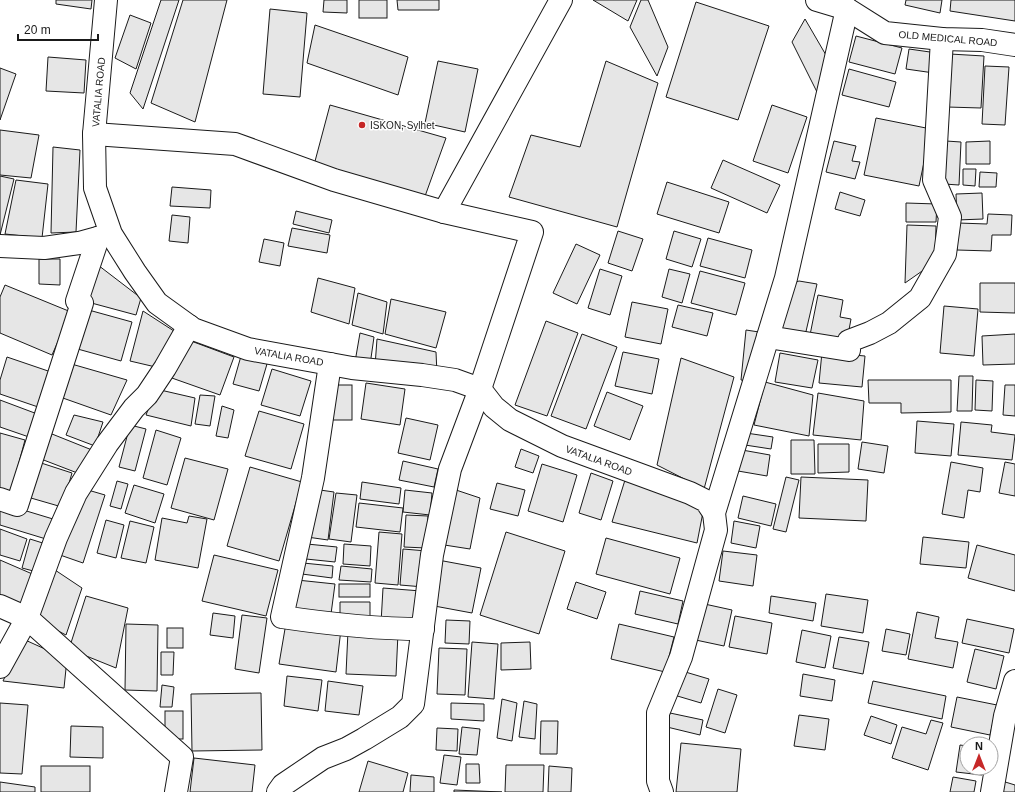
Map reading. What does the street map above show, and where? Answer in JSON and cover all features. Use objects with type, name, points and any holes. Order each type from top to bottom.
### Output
[{"type":"street","name":"VATALIA ROAD","points":[[106,0],[94,134],[95,188],[105,236],[135,272],[157,303],[194,329],[248,349],[352,368],[455,380],[480,389],[494,407],[510,420],[562,446],[690,493],[706,501],[714,513]]},
{"type":"street","points":[[444,212],[561,0]]},
{"type":"street","name":"OLD MEDICAL ROAD","points":[[817,0],[847,9],[885,32],[942,39],[982,40],[1015,45]]},
{"type":"street","points":[[662,792],[658,781],[658,713],[681,657],[716,530],[714,513],[786,278],[847,9]]},
{"type":"street","points":[[768,337],[849,350],[849,341],[870,333],[889,323],[920,298],[945,254],[950,217],[934,180],[942,39]]},
{"type":"street","points":[[94,134],[235,144],[334,180],[444,212],[532,232],[480,389],[450,470],[432,555],[413,704],[400,717],[364,739],[346,749],[323,758],[283,785],[278,792]]},
{"type":"street","points":[[0,246],[44,248],[79,244],[105,236]]},
{"type":"street","points":[[0,499],[17,505],[82,303],[77,301],[105,236]]},
{"type":"street","points":[[0,667],[27,618],[56,538],[76,493],[112,438],[134,408],[147,396],[189,326]]},
{"type":"street","points":[[330,364],[313,478],[282,617],[328,624],[384,629],[423,629]]},
{"type":"street","points":[[0,606],[27,618],[182,757],[176,792]]},
{"type":"street","points":[[992,792],[1005,716],[1015,681]]},
{"type":"building","points":[[56,0],[92,0],[91,9],[56,4]]},
{"type":"building","points":[[161,0],[179,0],[143,109],[130,93]]},
{"type":"building","points":[[183,0],[227,0],[195,122],[151,103]]},
{"type":"building","points":[[324,0],[347,0],[347,13],[323,12]]},
{"type":"building","points":[[359,0],[387,0],[387,18],[359,18]]},
{"type":"building","points":[[397,0],[439,0],[439,10],[398,10]]},
{"type":"building","points":[[593,0],[637,0],[628,21]]},
{"type":"building","points":[[641,0],[648,0],[668,47],[657,76],[630,27]]},
{"type":"building","points":[[906,0],[942,0],[940,13],[905,5]]},
{"type":"building","points":[[951,0],[1015,0],[1015,21],[950,11]]},
{"type":"building","points":[[696,2],[769,26],[738,120],[666,97]]},
{"type":"building","points":[[270,9],[307,13],[300,97],[263,94]]},
{"type":"building","points":[[130,15],[151,23],[136,69],[115,58]]},
{"type":"building","points":[[805,19],[830,62],[818,94],[792,42]]},
{"type":"building","points":[[315,25],[408,57],[398,95],[307,63]]},
{"type":"building","points":[[856,36],[902,48],[895,74],[849,62]]},
{"type":"building","points":[[909,49],[937,53],[934,73],[906,69]]},
{"type":"building","points":[[950,54],[984,56],[981,108],[947,107]]},
{"type":"building","points":[[48,57],[86,60],[84,93],[46,91]]},
{"type":"building","points":[[438,61],[478,69],[465,132],[425,123]]},
{"type":"building","points":[[606,61],[658,83],[617,227],[509,197],[531,135],[580,147]]},
{"type":"building","points":[[985,66],[1009,67],[1005,125],[982,124]]},
{"type":"building","points":[[0,68],[16,74],[0,120]]},
{"type":"building","points":[[849,69],[896,82],[889,107],[842,95]]},
{"type":"building","points":[[330,105],[446,138],[424,199],[314,165]]},
{"type":"building","points":[[772,105],[807,117],[788,173],[753,161]]},
{"type":"building","points":[[876,118],[931,129],[919,186],[864,175]]},
{"type":"building","points":[[0,130],[39,135],[31,178],[0,175]]},
{"type":"building","points":[[834,141],[856,146],[852,161],[860,162],[855,179],[826,172]]},
{"type":"building","points":[[946,141],[961,142],[959,185],[944,184]]},
{"type":"building","points":[[990,141],[990,164],[966,164],[966,142]]},
{"type":"building","points":[[53,147],[80,150],[76,232],[51,233]]},
{"type":"building","points":[[723,160],[780,185],[767,213],[711,188]]},
{"type":"building","points":[[963,169],[976,169],[975,186],[963,185]]},
{"type":"building","points":[[980,172],[997,173],[996,187],[979,187]]},
{"type":"building","points":[[0,176],[14,179],[0,235]]},
{"type":"building","points":[[16,180],[48,184],[42,238],[5,234]]},
{"type":"building","points":[[667,182],[729,202],[719,233],[657,214]]},
{"type":"building","points":[[172,187],[211,190],[210,208],[170,206]]},
{"type":"building","points":[[840,192],[865,200],[860,216],[835,209]]},
{"type":"building","points":[[982,193],[983,219],[957,220],[956,194]]},
{"type":"building","points":[[906,203],[937,204],[936,222],[906,222]]},
{"type":"building","points":[[296,211],[332,220],[329,233],[293,224]]},
{"type":"building","points":[[988,214],[1012,215],[1011,235],[992,235],[991,251],[957,250],[958,223],[987,224]]},
{"type":"building","points":[[172,215],[190,217],[188,243],[169,241]]},
{"type":"building","points":[[907,225],[936,226],[935,262],[905,283]]},
{"type":"building","points":[[292,228],[330,235],[327,253],[288,246]]},
{"type":"building","points":[[618,231],[643,239],[632,271],[608,263]]},
{"type":"building","points":[[674,231],[701,239],[692,267],[666,259]]},
{"type":"building","points":[[708,238],[752,250],[745,278],[700,266]]},
{"type":"building","points":[[264,239],[284,243],[280,266],[259,262]]},
{"type":"building","points":[[576,244],[600,255],[577,304],[553,293]]},
{"type":"building","points":[[39,259],[60,259],[60,285],[39,284]]},
{"type":"building","points":[[94,262],[141,298],[136,315],[84,301]]},
{"type":"building","points":[[600,269],[622,276],[610,315],[588,308]]},
{"type":"building","points":[[669,269],[690,274],[682,303],[662,297]]},
{"type":"building","points":[[700,271],[745,283],[736,315],[691,303]]},
{"type":"building","points":[[318,278],[355,288],[349,324],[311,312]]},
{"type":"building","points":[[799,281],[817,284],[804,340],[774,333],[785,286]]},
{"type":"building","points":[[980,283],[1015,283],[1015,313],[980,312]]},
{"type":"building","points":[[5,285],[71,312],[52,355],[0,333],[0,297]]},
{"type":"building","points":[[358,293],[387,302],[383,334],[352,325]]},
{"type":"building","points":[[818,295],[843,300],[840,317],[851,319],[846,346],[809,340]]},
{"type":"building","points":[[391,299],[446,312],[436,348],[385,334]]},
{"type":"building","points":[[632,302],[668,309],[661,344],[625,337]]},
{"type":"building","points":[[678,305],[713,313],[707,336],[672,327]]},
{"type":"building","points":[[944,306],[978,309],[974,356],[940,353]]},
{"type":"building","points":[[85,309],[132,322],[121,361],[74,348]]},
{"type":"building","points":[[143,311],[177,333],[160,368],[130,361]]},
{"type":"building","points":[[546,321],[578,333],[547,416],[515,405]]},
{"type":"building","points":[[746,330],[759,332],[753,382],[741,380]]},
{"type":"building","points":[[360,333],[374,337],[370,365],[355,362]]},
{"type":"building","points":[[582,334],[617,347],[586,429],[551,416]]},
{"type":"building","points":[[1015,334],[1015,364],[983,365],[982,336]]},
{"type":"building","points":[[183,338],[234,357],[220,395],[169,377]]},
{"type":"building","points":[[377,339],[436,352],[437,374],[375,366]]},
{"type":"building","points":[[623,352],[659,359],[652,394],[615,386]]},
{"type":"building","points":[[822,352],[865,356],[862,387],[819,383]]},
{"type":"building","points":[[780,353],[818,360],[812,388],[775,382]]},
{"type":"building","points":[[241,356],[267,364],[259,391],[233,384]]},
{"type":"building","points":[[7,357],[54,373],[44,409],[0,394],[0,380]]},
{"type":"building","points":[[681,358],[734,377],[704,489],[657,465]]},
{"type":"building","points":[[68,363],[127,380],[111,415],[60,397]]},
{"type":"building","points":[[272,369],[311,381],[300,416],[261,405]]},
{"type":"building","points":[[959,376],[973,376],[972,411],[957,411]]},
{"type":"building","points":[[868,380],[951,380],[951,412],[901,413],[901,403],[869,403]]},
{"type":"building","points":[[976,380],[993,381],[992,411],[975,410]]},
{"type":"building","points":[[765,382],[813,395],[809,436],[754,425]]},
{"type":"building","points":[[366,383],[405,389],[400,425],[361,419]]},
{"type":"building","points":[[328,385],[352,385],[352,420],[328,420]]},
{"type":"building","points":[[1005,385],[1015,385],[1015,416],[1003,415]]},
{"type":"building","points":[[156,389],[195,398],[191,426],[146,415]]},
{"type":"building","points":[[607,392],[643,406],[630,440],[594,426]]},
{"type":"building","points":[[818,393],[864,401],[861,440],[813,435]]},
{"type":"building","points":[[200,395],[215,396],[210,426],[195,424]]},
{"type":"building","points":[[0,400],[40,415],[29,437],[0,427]]},
{"type":"building","points":[[222,406],[234,410],[228,438],[216,436]]},
{"type":"building","points":[[259,411],[304,424],[291,469],[245,456]]},
{"type":"building","points":[[74,415],[103,422],[95,446],[66,435]]},
{"type":"building","points":[[406,418],[438,425],[430,460],[398,453]]},
{"type":"building","points":[[917,421],[954,424],[951,456],[915,453]]},
{"type":"building","points":[[961,422],[992,425],[991,432],[1015,435],[1012,460],[958,455]]},
{"type":"building","points":[[130,425],[146,429],[135,471],[119,467]]},
{"type":"building","points":[[156,430],[181,438],[167,485],[143,478]]},
{"type":"building","points":[[0,433],[25,440],[10,496],[0,492]]},
{"type":"building","points":[[746,433],[773,437],[771,449],[745,445]]},
{"type":"building","points":[[52,434],[92,450],[80,474],[41,459]]},
{"type":"building","points":[[791,440],[814,440],[815,474],[791,474]]},
{"type":"building","points":[[862,442],[888,446],[884,473],[858,469]]},
{"type":"building","points":[[818,444],[849,444],[849,472],[818,473]]},
{"type":"building","points":[[521,449],[539,456],[533,473],[515,467]]},
{"type":"building","points":[[742,450],[770,455],[767,476],[738,471]]},
{"type":"building","points":[[185,458],[228,469],[214,520],[171,508]]},
{"type":"building","points":[[35,461],[72,473],[62,507],[24,496]]},
{"type":"building","points":[[403,461],[438,469],[434,487],[399,480]]},
{"type":"building","points":[[951,462],[983,468],[980,492],[968,490],[964,518],[942,514]]},
{"type":"building","points":[[1005,462],[1015,464],[1015,496],[999,493]]},
{"type":"building","points":[[542,464],[577,475],[563,522],[528,511]]},
{"type":"building","points":[[250,467],[302,482],[279,561],[227,546]]},
{"type":"building","points":[[591,473],[613,481],[601,520],[579,513]]},
{"type":"building","points":[[786,477],[799,480],[786,532],[773,529]]},
{"type":"building","points":[[801,477],[868,480],[866,521],[799,518]]},
{"type":"building","points":[[625,480],[704,507],[697,543],[612,522]]},
{"type":"building","points":[[117,481],[128,484],[121,509],[110,506]]},
{"type":"building","points":[[362,482],[401,488],[399,504],[360,499]]},
{"type":"building","points":[[497,483],[525,490],[518,516],[490,509]]},
{"type":"building","points":[[134,485],[164,494],[155,523],[125,513]]},
{"type":"building","points":[[81,488],[105,495],[83,563],[60,555]]},
{"type":"building","points":[[450,488],[480,498],[470,549],[438,544]]},
{"type":"building","points":[[313,489],[334,492],[328,540],[307,537]]},
{"type":"building","points":[[405,490],[432,493],[430,515],[403,512]]},
{"type":"building","points":[[336,493],[357,495],[351,542],[329,539]]},
{"type":"building","points":[[743,496],[776,504],[771,526],[738,518]]},
{"type":"building","points":[[0,503],[53,519],[46,539],[0,525]]},
{"type":"building","points":[[359,503],[403,508],[400,532],[356,527]]},
{"type":"building","points":[[406,515],[428,516],[426,548],[404,547]]},
{"type":"building","points":[[189,516],[207,519],[198,568],[155,560],[162,518],[187,523]]},
{"type":"building","points":[[106,520],[124,525],[116,558],[97,553]]},
{"type":"building","points":[[130,521],[154,527],[146,563],[121,558]]},
{"type":"building","points":[[734,521],[760,526],[756,548],[731,543]]},
{"type":"building","points":[[0,529],[27,539],[20,561],[0,555]]},
{"type":"building","points":[[379,532],[402,534],[398,585],[375,583]]},
{"type":"building","points":[[506,532],[565,551],[539,634],[480,615]]},
{"type":"building","points":[[923,537],[969,542],[966,568],[920,564]]},
{"type":"building","points":[[606,538],[680,558],[670,594],[596,574]]},
{"type":"building","points":[[30,539],[49,545],[41,573],[22,568]]},
{"type":"building","points":[[307,544],[337,547],[335,562],[306,559]]},
{"type":"building","points":[[344,544],[371,546],[370,566],[343,564]]},
{"type":"building","points":[[977,545],[1015,555],[1015,591],[968,578]]},
{"type":"building","points":[[403,549],[427,551],[424,587],[400,585]]},
{"type":"building","points":[[723,551],[757,555],[753,586],[719,581]]},
{"type":"building","points":[[214,555],[278,570],[266,616],[202,601]]},
{"type":"building","points":[[0,560],[37,576],[23,611],[0,601]]},
{"type":"building","points":[[438,560],[481,568],[472,613],[429,605]]},
{"type":"building","points":[[303,563],[333,566],[332,578],[302,574]]},
{"type":"building","points":[[341,566],[372,569],[371,582],[339,580]]},
{"type":"building","points":[[55,570],[82,588],[66,635],[37,620]]},
{"type":"building","points":[[297,580],[335,584],[331,614],[294,610]]},
{"type":"building","points":[[576,582],[606,592],[597,619],[567,609]]},
{"type":"building","points":[[339,584],[370,584],[370,597],[339,597]]},
{"type":"building","points":[[383,588],[421,591],[418,625],[381,623]]},
{"type":"building","points":[[640,591],[683,601],[678,624],[635,614]]},
{"type":"building","points":[[826,594],[868,600],[863,633],[821,626]]},
{"type":"building","points":[[86,596],[128,608],[116,668],[69,649]]},
{"type":"building","points":[[771,596],[816,603],[813,621],[769,613]]},
{"type":"building","points":[[340,602],[370,602],[370,623],[340,622]]},
{"type":"building","points":[[700,603],[732,610],[724,646],[691,639]]},
{"type":"building","points":[[917,612],[939,617],[935,638],[958,642],[953,668],[908,659]]},
{"type":"building","points":[[213,613],[235,616],[233,638],[210,635]]},
{"type":"building","points":[[242,615],[267,618],[259,673],[235,669]]},
{"type":"building","points":[[735,616],[772,623],[767,654],[729,647]]},
{"type":"building","points":[[967,619],[1014,629],[1009,653],[962,643]]},
{"type":"building","points":[[446,620],[470,621],[469,644],[445,643]]},
{"type":"building","points":[[286,623],[341,629],[336,672],[279,664]]},
{"type":"building","points":[[126,624],[158,625],[157,691],[125,690]]},
{"type":"building","points":[[619,624],[674,637],[665,672],[611,659]]},
{"type":"building","points":[[167,628],[183,628],[183,648],[167,648]]},
{"type":"building","points":[[886,629],[910,634],[906,655],[882,651]]},
{"type":"building","points":[[802,630],[831,636],[825,668],[796,662]]},
{"type":"building","points":[[348,631],[398,633],[396,676],[346,674]]},
{"type":"building","points":[[839,637],[869,642],[863,674],[833,668]]},
{"type":"building","points":[[23,639],[67,659],[64,688],[3,681]]},
{"type":"building","points":[[472,642],[498,644],[494,699],[468,697]]},
{"type":"building","points":[[530,642],[531,669],[501,670],[501,643]]},
{"type":"building","points":[[439,648],[467,649],[465,695],[437,694]]},
{"type":"building","points":[[975,649],[1004,656],[996,689],[967,682]]},
{"type":"building","points":[[161,652],[174,652],[173,675],[161,675]]},
{"type":"building","points":[[682,671],[709,679],[701,703],[674,695]]},
{"type":"building","points":[[803,674],[835,680],[832,701],[800,696]]},
{"type":"building","points":[[287,676],[322,680],[318,711],[284,706]]},
{"type":"building","points":[[328,681],[363,686],[359,715],[325,711]]},
{"type":"building","points":[[873,681],[946,696],[942,719],[868,703]]},
{"type":"building","points":[[162,685],[174,687],[172,707],[160,707]]},
{"type":"building","points":[[718,689],[737,695],[725,733],[706,727]]},
{"type":"building","points":[[261,693],[262,750],[192,751],[191,694]]},
{"type":"building","points":[[957,697],[997,705],[990,735],[951,727]]},
{"type":"building","points":[[502,699],[517,703],[512,741],[497,738]]},
{"type":"building","points":[[524,701],[537,704],[535,739],[519,737]]},
{"type":"building","points":[[0,703],[28,705],[22,774],[0,773]]},
{"type":"building","points":[[451,703],[484,704],[484,721],[451,719]]},
{"type":"building","points":[[165,711],[183,711],[183,739],[165,739]]},
{"type":"building","points":[[670,713],[703,720],[700,735],[667,727]]},
{"type":"building","points":[[799,715],[829,719],[825,750],[794,746]]},
{"type":"building","points":[[871,716],[897,725],[891,744],[864,735]]},
{"type":"building","points":[[931,720],[943,723],[928,770],[892,758],[902,727],[926,734]]},
{"type":"building","points":[[541,721],[558,721],[557,754],[540,754]]},
{"type":"building","points":[[71,726],[103,727],[103,758],[70,757]]},
{"type":"building","points":[[462,727],[480,729],[477,755],[459,754]]},
{"type":"building","points":[[437,728],[458,729],[457,751],[436,750]]},
{"type":"building","points":[[681,743],[741,749],[737,792],[676,792]]},
{"type":"building","points":[[959,752],[959,772],[956,772]]},
{"type":"building","points":[[444,755],[461,757],[457,785],[440,783]]},
{"type":"building","points":[[194,758],[255,765],[252,792],[190,792]]},
{"type":"building","points":[[368,761],[408,773],[403,792],[359,792]]},
{"type":"building","points":[[466,764],[479,764],[480,783],[466,783]]},
{"type":"building","points":[[506,765],[544,765],[543,792],[505,792]]},
{"type":"building","points":[[41,766],[90,766],[90,792],[41,792]]},
{"type":"building","points":[[549,766],[572,768],[571,792],[548,792]]},
{"type":"building","points":[[411,775],[434,777],[434,792],[410,792]]},
{"type":"building","points":[[953,777],[976,781],[974,792],[950,792]]},
{"type":"building","points":[[1002,781],[1015,785],[1015,792],[999,792]]},
{"type":"building","points":[[0,782],[35,787],[35,792],[0,792]]},
{"type":"building","points":[[454,790],[502,792],[454,792]]},
{"type":"place","name":"ISKON, Sylhet","points":[[362,125]]}]
